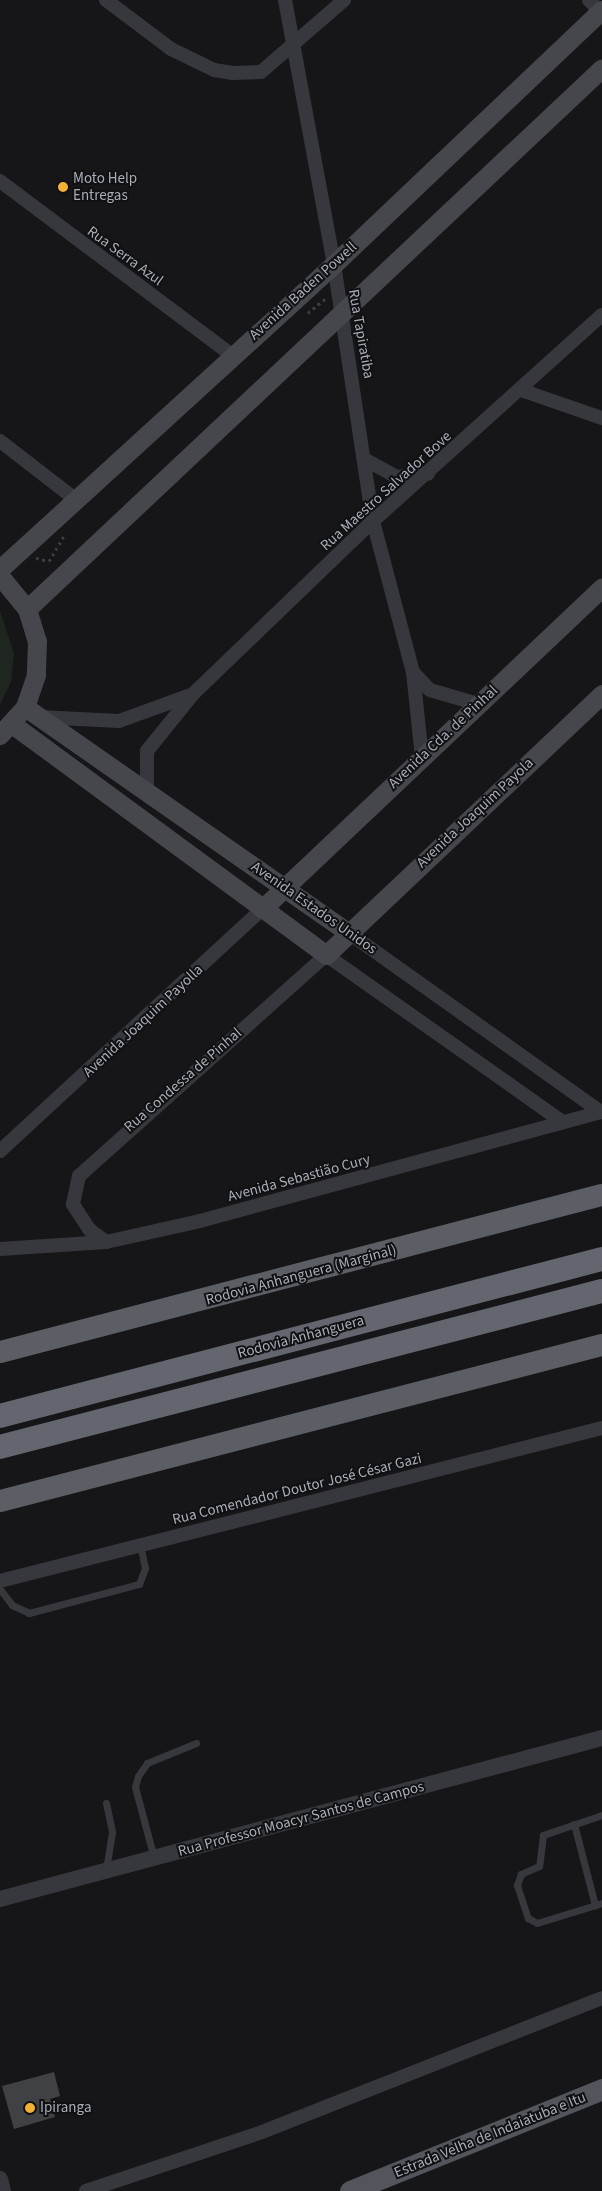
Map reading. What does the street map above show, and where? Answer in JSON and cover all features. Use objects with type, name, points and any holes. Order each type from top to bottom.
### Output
[{"type":"highway","name":"Rodovia Anhanguera (Marginal)","points":[[0,1352],[602,1195]]},
{"type":"highway","name":"Rodovia Anhanguera","points":[[0,1416],[602,1259]]},
{"type":"highway","name":"Rodovia Anhanguera","points":[[0,1446],[602,1291]]},
{"type":"highway","points":[[0,1501],[602,1345]]},
{"type":"main road","name":"Avenida Baden Powell","points":[[0,568],[334,264],[598,9]]},
{"type":"main road","points":[[27,609],[602,68]]},
{"type":"main road","points":[[0,576],[27,609],[37,641],[32,712],[6,729]]},
{"type":"main road","name":"Avenida Cda. de Pinhal","points":[[283,887],[422,758],[602,586]]},
{"type":"main road","name":"Avenida Joaquim Payola","points":[[348,932],[602,694]]},
{"type":"main road","name":"Avenida Estados Unidos","points":[[32,712],[348,932]]},
{"type":"main road","name":"Avenida Estados Unidos","points":[[6,729],[326,955]]},
{"type":"main road","name":"Avenida Joaquim Payolla","points":[[262,910],[283,887]]},
{"type":"main road","name":"Rua Condessa de Pinhal","points":[[326,955],[348,932]]},
{"type":"main road","name":"Estrada Velha de Indaiatuba e Itu","points":[[350,2191],[602,2089]]},
{"type":"street","points":[[106,0],[171,49],[214,70],[261,72],[344,0]]},
{"type":"street","name":"Rua Tapiratiba","points":[[285,0],[334,264],[366,460],[373,521],[413,672],[422,758]]},
{"type":"street","name":"Rua Serra Azul","points":[[0,181],[232,355]]},
{"type":"street","name":"Rua Maestro Salvador Bove","points":[[147,791],[147,751],[193,694],[373,521],[431,474],[602,315]]},
{"type":"street","points":[[521,390],[602,418]]},
{"type":"street","points":[[0,441],[75,499]]},
{"type":"street","points":[[366,460],[397,477],[431,474]]},
{"type":"street","name":"Rua Tapiratiba","points":[[413,672],[430,690],[478,704]]},
{"type":"street","name":"Rua Maestro Salvador Bove","points":[[32,712],[119,721],[193,694]]},
{"type":"street","name":"Avenida Joaquim Payolla","points":[[0,1151],[262,910]]},
{"type":"street","name":"Avenida Estados Unidos","points":[[348,932],[602,1112]]},
{"type":"street","name":"Avenida Estados Unidos","points":[[326,955],[563,1122]]},
{"type":"street","name":"Rua Condessa de Pinhal","points":[[106,1242],[89,1229],[73,1204],[78,1176],[326,955]]},
{"type":"street","name":"Avenida Sebastião Cury","points":[[0,1249],[106,1242],[209,1218],[602,1112]]},
{"type":"street","name":"Rua Comendador Doutor José César Gazi","points":[[0,1581],[602,1428]]},
{"type":"street","name":"Rua Professor Moacyr Santos de Campos","points":[[0,1899],[602,1738]]},
{"type":"street","points":[[86,2191],[262,2132],[602,1998]]},
{"type":"street","points":[[0,2178],[3,2191]]},
{"type":"lane","points":[[0,1589],[12,1605],[29,1613],[139,1584],[145,1568],[140,1545]]},
{"type":"lane","points":[[154,1859],[135,1787],[138,1776],[147,1763],[196,1743]]},
{"type":"lane","points":[[106,1803],[112,1832],[106,1872]]},
{"type":"lane","points":[[574,1824],[599,1904],[537,1923],[528,1918],[518,1885],[521,1874],[539,1866],[540,1838],[574,1824],[602,1815]]},
{"type":"shaded area","points":[[0,611],[14,653],[11,682],[0,705]]},
{"type":"building","name":"Ipiranga","points":[[54,2072],[60,2096],[50,2099],[55,2117],[14,2129],[2,2086]]},
{"type":"place","name":"Moto Help Entregas","points":[[63,187]]},
{"type":"place","name":"Ipiranga","points":[[30,2108]]}]
